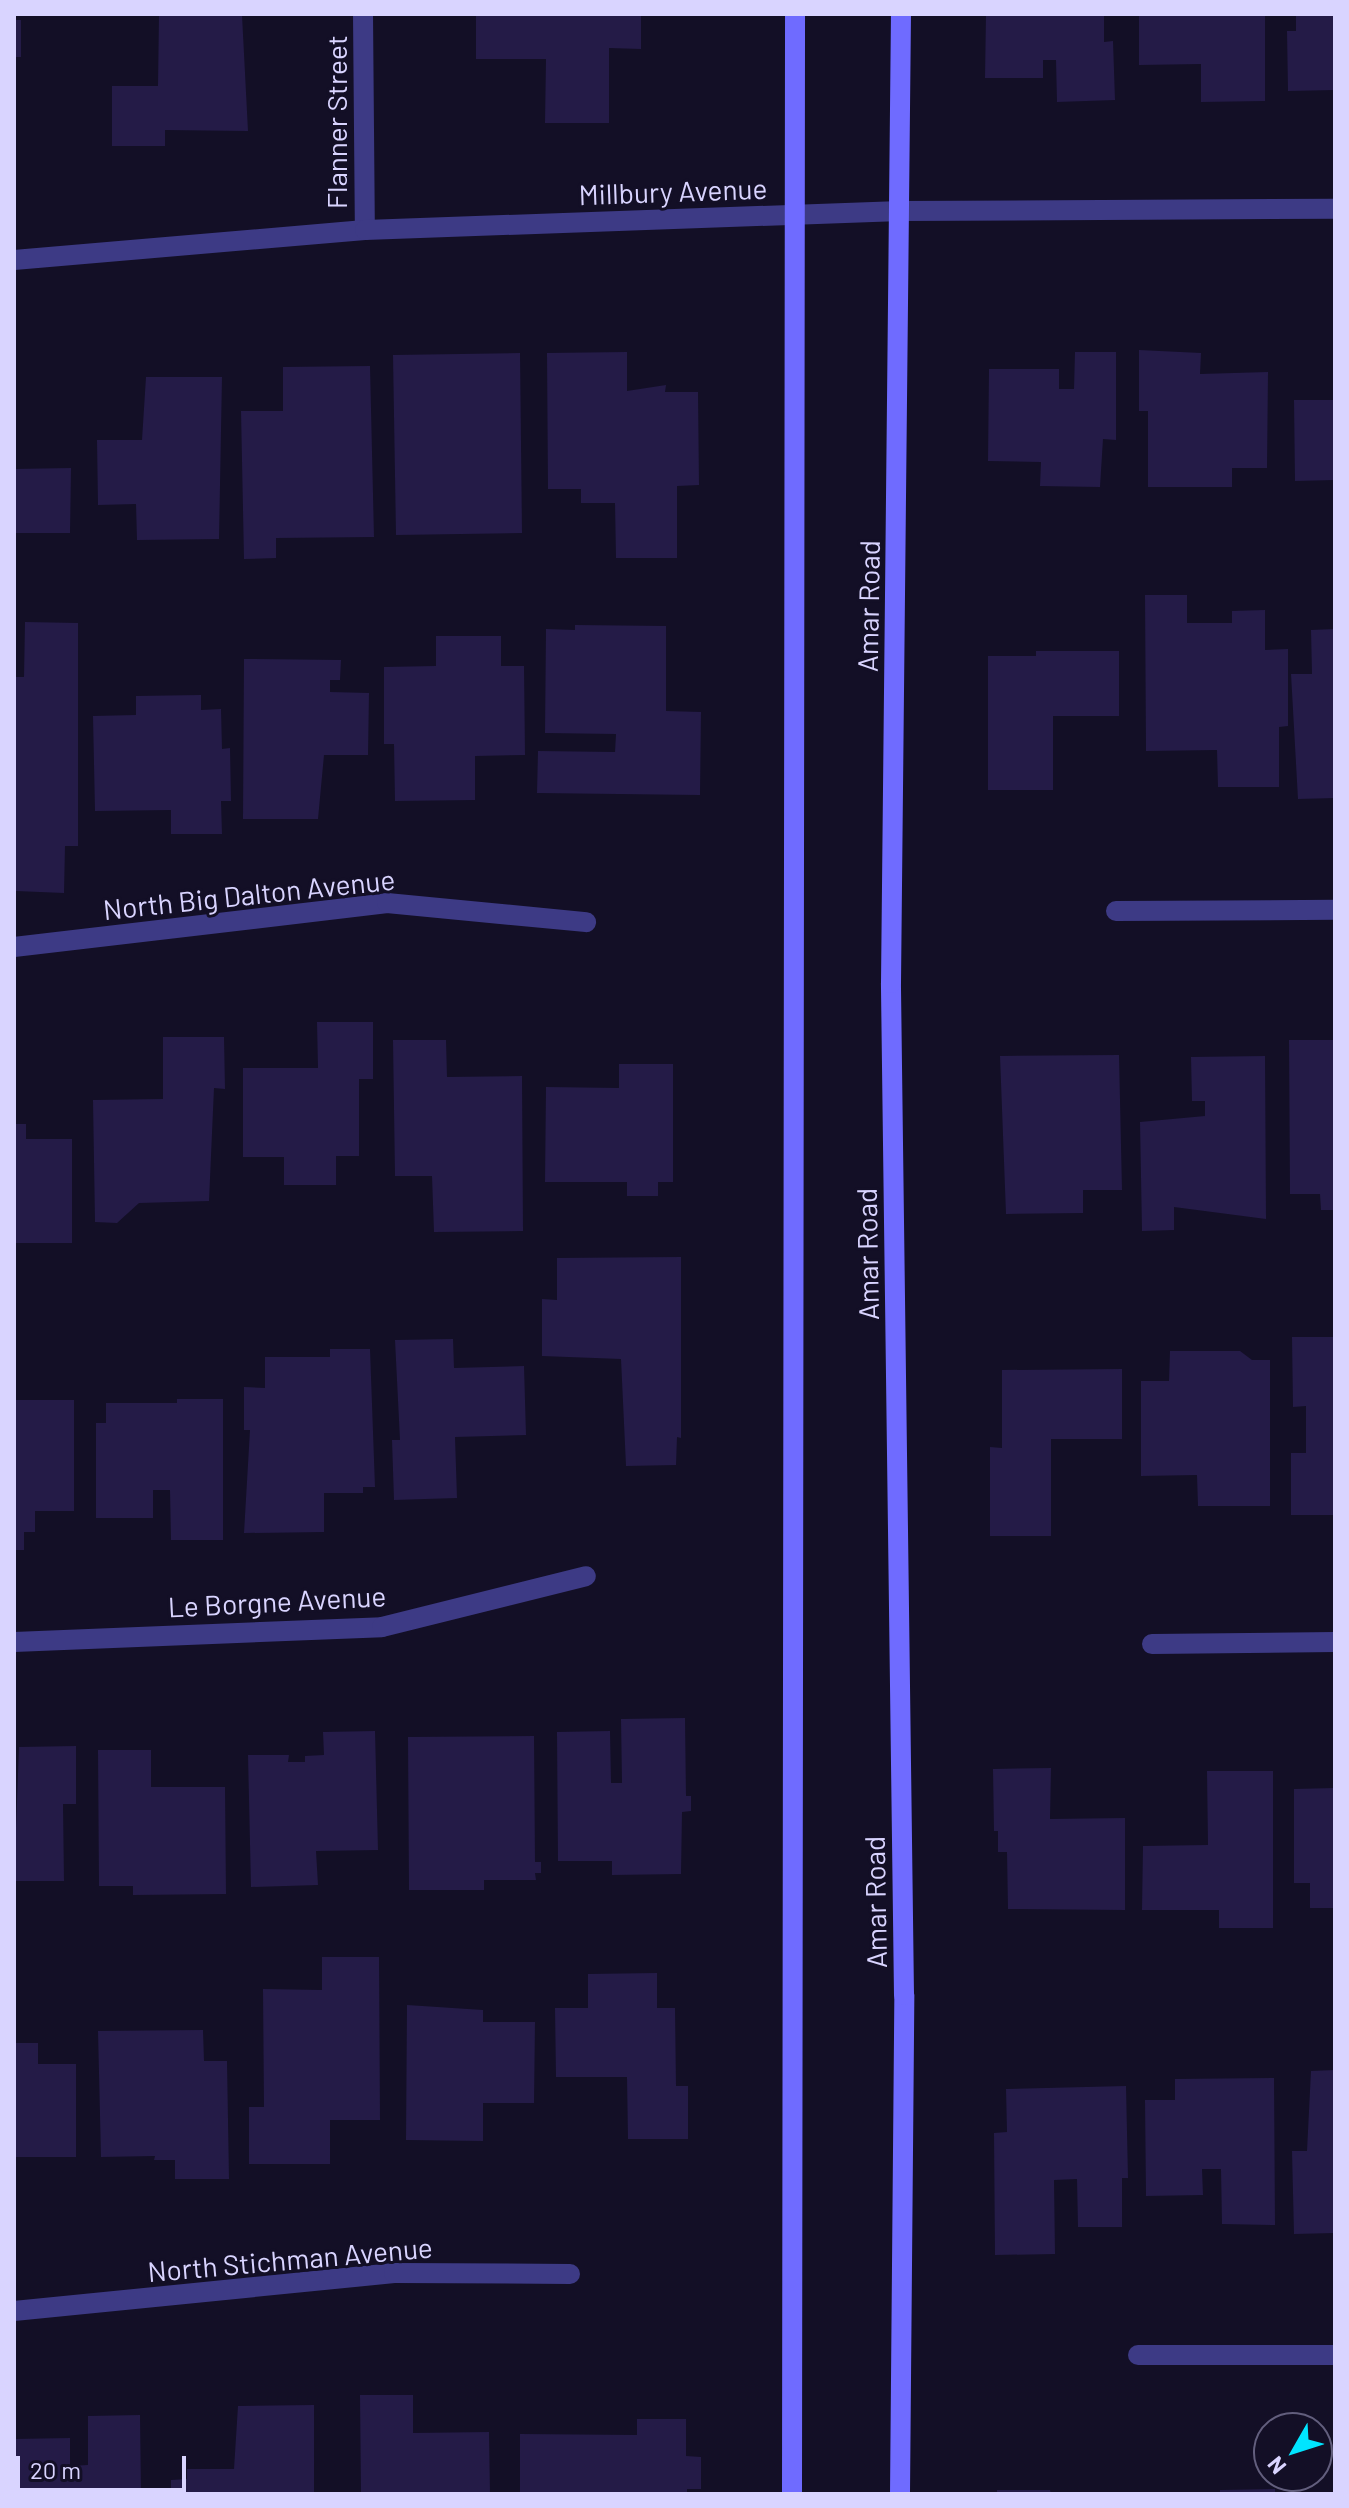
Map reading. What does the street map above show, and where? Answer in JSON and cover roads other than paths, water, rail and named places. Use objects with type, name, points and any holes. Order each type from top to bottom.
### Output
[{"type":"main road","points":[[792,2494],[795,14]]},
{"type":"main road","name":"Amar Road","points":[[900,2494],[904,1995],[891,983],[901,14]]},
{"type":"street","name":"Flanner Street","points":[[363,14],[365,230]]},
{"type":"street","name":"Millbury Avenue","points":[[14,260],[365,230],[901,211],[1335,209]]},
{"type":"street","name":"North Big Dalton Avenue","points":[[14,947],[387,903],[586,922]]},
{"type":"street","points":[[1116,911],[1335,910]]},
{"type":"street","name":"Le Borgne Avenue","points":[[14,1642],[382,1627],[586,1576]]},
{"type":"street","points":[[1152,1644],[1335,1642]]},
{"type":"street","name":"North Stichman Avenue","points":[[14,2311],[394,2273],[570,2274]]},
{"type":"street","points":[[1138,2355],[1335,2355]]}]
